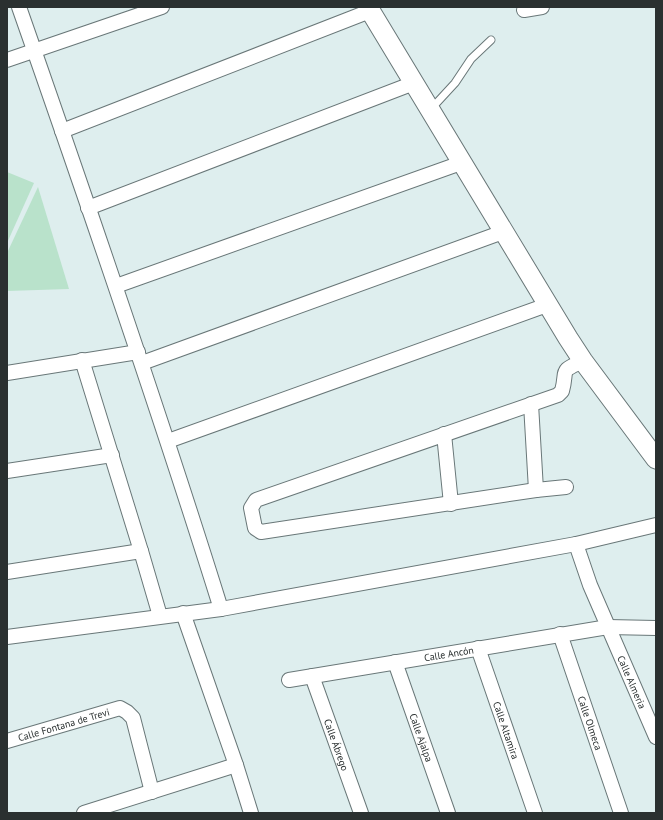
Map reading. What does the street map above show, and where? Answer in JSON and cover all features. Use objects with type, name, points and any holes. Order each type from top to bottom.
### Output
[{"type":"street","points":[[19,7],[116,286],[168,441],[221,608]]},
{"type":"street","points":[[7,60],[162,7]]},
{"type":"street","points":[[524,10],[542,7]]},
{"type":"street","points":[[62,131],[369,9],[547,305],[583,361],[656,459]]},
{"type":"street","points":[[88,208],[414,83]]},
{"type":"street","points":[[116,286],[461,163]]},
{"type":"street","points":[[7,373],[82,360],[140,358],[503,232]]},
{"type":"street","points":[[168,441],[547,305]]},
{"type":"street","points":[[82,360],[160,616]]},
{"type":"street","points":[[566,487],[536,490],[261,532],[255,528],[251,508],[256,500],[558,395],[562,391],[564,372],[567,368],[583,361]]},
{"type":"street","points":[[531,404],[536,490]]},
{"type":"street","points":[[444,434],[451,504]]},
{"type":"street","points":[[7,471],[112,455]]},
{"type":"street","points":[[7,637],[221,608],[576,544],[656,525]]},
{"type":"street","name":"Calle Almeria","points":[[576,544],[590,585],[656,737]]},
{"type":"street","points":[[7,572],[141,551]]},
{"type":"street","points":[[183,613],[236,765],[251,813]]},
{"type":"street","points":[[608,627],[656,628]]},
{"type":"street","name":"Calle Ancón","points":[[289,680],[608,627]]},
{"type":"street","name":"Calle Olmeca","points":[[560,634],[621,813]]},
{"type":"street","name":"Calle Altamira","points":[[478,648],[536,813]]},
{"type":"street","name":"Calle Ajalpa","points":[[395,662],[448,813]]},
{"type":"street","name":"Calle Ábrego","points":[[312,676],[361,813]]},
{"type":"street","name":"Calle Fontana de Trevi","points":[[7,742],[120,708],[128,712],[133,718],[152,792]]},
{"type":"street","points":[[84,813],[236,765]]},
{"type":"lane","points":[[430,110],[456,83],[471,59],[491,40]]},
{"type":"green space","points":[[7,172],[34,183],[7,243]]},
{"type":"green space","points":[[38,187],[69,289],[7,291],[7,253]]}]
